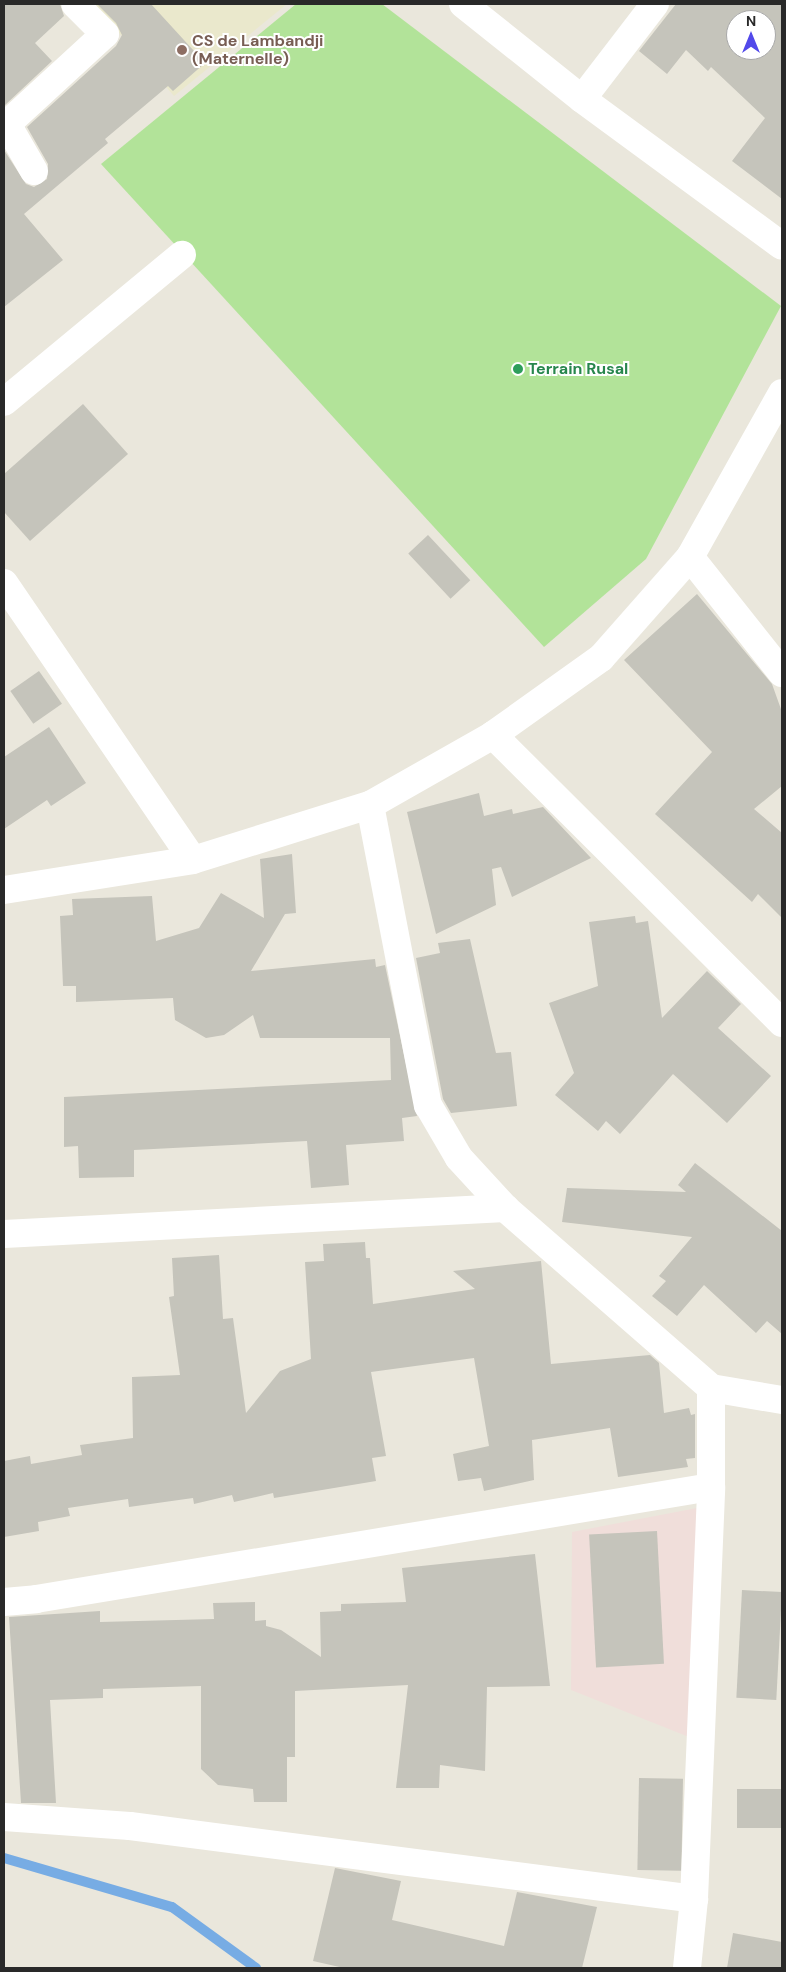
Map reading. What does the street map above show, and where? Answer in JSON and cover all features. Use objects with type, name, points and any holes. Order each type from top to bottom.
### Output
[{"type":"street","points":[[34,171],[7,124],[105,34],[75,4]]},
{"type":"street","points":[[463,4],[582,99],[782,246]]},
{"type":"street","points":[[582,99],[655,4]]},
{"type":"street","points":[[4,402],[182,255]]},
{"type":"street","points":[[4,890],[193,860],[370,805],[493,735],[601,658],[690,557],[782,393]]},
{"type":"street","points":[[690,557],[782,673]]},
{"type":"street","points":[[4,583],[193,860]]},
{"type":"street","points":[[493,735],[782,1023]]},
{"type":"street","points":[[370,805],[428,1105],[459,1158],[505,1208],[711,1388],[782,1400]]},
{"type":"street","points":[[4,1234],[505,1208]]},
{"type":"street","points":[[687,1968],[694,1899],[710,1488],[711,1388]]},
{"type":"street","points":[[4,1602],[36,1600],[710,1488]]},
{"type":"street","points":[[4,1817],[130,1826],[694,1899]]},
{"type":"shaded area","name":"CS de Lambandji (Maternelle)","points":[[94,4],[287,4],[174,96]]},
{"type":"shaded area","points":[[697,1508],[689,1737],[571,1690],[572,1532]]},
{"type":"green space","name":"Terrain Rusal","points":[[296,4],[382,4],[781,306],[646,559],[544,647],[101,164]]},
{"type":"building","points":[[4,4],[60,4],[64,16],[35,43],[52,61],[4,106]]},
{"type":"building","points":[[97,4],[151,4],[205,63],[173,91],[168,86],[105,139],[108,143],[24,214],[63,260],[4,307],[4,150],[26,184],[34,187],[47,179],[48,164],[27,127],[116,46],[122,35],[116,23]]},
{"type":"building","points":[[676,4],[782,4],[782,199],[732,161],[765,118],[711,67],[708,71],[686,50],[667,74],[639,51]]},
{"type":"building","points":[[83,404],[128,454],[30,541],[4,512],[4,474]]},
{"type":"building","points":[[428,535],[470,580],[451,599],[408,553]]},
{"type":"building","points":[[697,594],[772,684],[782,712],[782,786],[754,809],[782,833],[782,918],[758,894],[752,902],[655,814],[712,752],[624,660]]},
{"type":"building","points":[[39,671],[62,704],[33,724],[10,691]]},
{"type":"building","points":[[49,727],[86,783],[51,806],[47,800],[4,829],[4,757]]},
{"type":"building","points":[[479,793],[484,816],[512,809],[513,814],[543,807],[591,858],[512,897],[501,867],[492,869],[496,905],[436,934],[407,812]]},
{"type":"building","points":[[292,854],[296,913],[285,914],[251,971],[375,959],[376,967],[385,965],[417,1116],[402,1118],[404,1141],[346,1145],[349,1185],[311,1188],[307,1141],[134,1150],[134,1177],[79,1178],[78,1146],[64,1147],[64,1097],[391,1080],[390,1038],[260,1038],[253,1015],[224,1035],[206,1038],[175,1020],[173,998],[76,1002],[76,986],[63,986],[60,916],[73,915],[72,899],[152,896],[156,941],[199,928],[221,893],[264,918],[260,859]]},
{"type":"building","points":[[635,916],[636,923],[648,921],[662,1018],[707,971],[741,1004],[718,1028],[771,1076],[727,1123],[673,1074],[620,1134],[606,1121],[598,1131],[555,1095],[574,1073],[549,1003],[598,986],[589,922]]},
{"type":"building","points":[[470,939],[496,1053],[511,1052],[517,1106],[451,1113],[443,1099],[416,958],[440,953],[438,943]]},
{"type":"building","points":[[695,1163],[782,1231],[782,1334],[767,1321],[756,1333],[704,1285],[677,1316],[652,1296],[666,1281],[659,1276],[692,1237],[562,1222],[567,1188],[686,1192],[678,1185]]},
{"type":"building","points":[[365,1242],[366,1258],[370,1258],[373,1304],[475,1289],[453,1271],[541,1261],[551,1364],[650,1355],[659,1363],[664,1413],[689,1408],[691,1415],[695,1414],[695,1458],[686,1459],[688,1467],[618,1477],[610,1428],[532,1440],[534,1480],[484,1491],[481,1478],[458,1481],[453,1454],[489,1446],[474,1358],[371,1372],[386,1456],[372,1458],[376,1481],[274,1498],[273,1493],[234,1502],[232,1495],[194,1504],[193,1498],[129,1507],[128,1499],[68,1508],[70,1516],[38,1522],[39,1531],[4,1537],[4,1461],[30,1456],[31,1464],[82,1455],[80,1445],[133,1438],[132,1377],[180,1375],[169,1297],[174,1296],[172,1258],[219,1255],[223,1319],[233,1318],[246,1413],[280,1371],[311,1359],[305,1262],[324,1261],[323,1244]]},
{"type":"building","points":[[657,1531],[664,1664],[596,1667],[589,1535]]},
{"type":"building","points":[[535,1554],[550,1686],[487,1687],[485,1771],[440,1765],[439,1788],[396,1788],[408,1685],[295,1691],[295,1757],[287,1757],[287,1802],[254,1802],[253,1789],[218,1785],[201,1769],[201,1686],[103,1689],[103,1698],[50,1700],[56,1803],[21,1803],[9,1617],[100,1611],[100,1622],[214,1619],[213,1603],[255,1602],[255,1621],[266,1620],[266,1626],[281,1630],[321,1657],[320,1612],[341,1611],[341,1604],[406,1602],[402,1568]]},
{"type":"building","points":[[742,1590],[782,1592],[776,1700],[736,1698]]},
{"type":"building","points":[[639,1778],[683,1779],[681,1871],[637,1870]]},
{"type":"building","points":[[737,1789],[782,1789],[782,1828],[737,1828]]},
{"type":"building","points":[[335,1868],[401,1881],[392,1920],[504,1946],[517,1892],[597,1907],[582,1968],[344,1968],[313,1961]]},
{"type":"building","points":[[733,1933],[782,1942],[782,1968],[727,1968]]},
{"type":"waterway","points":[[4,1858],[172,1907],[256,1968]]},
{"type":"place","name":"CS de Lambandji (Maternelle)","points":[[182,50]]},
{"type":"place","name":"Terrain Rusal","points":[[518,369]]}]
